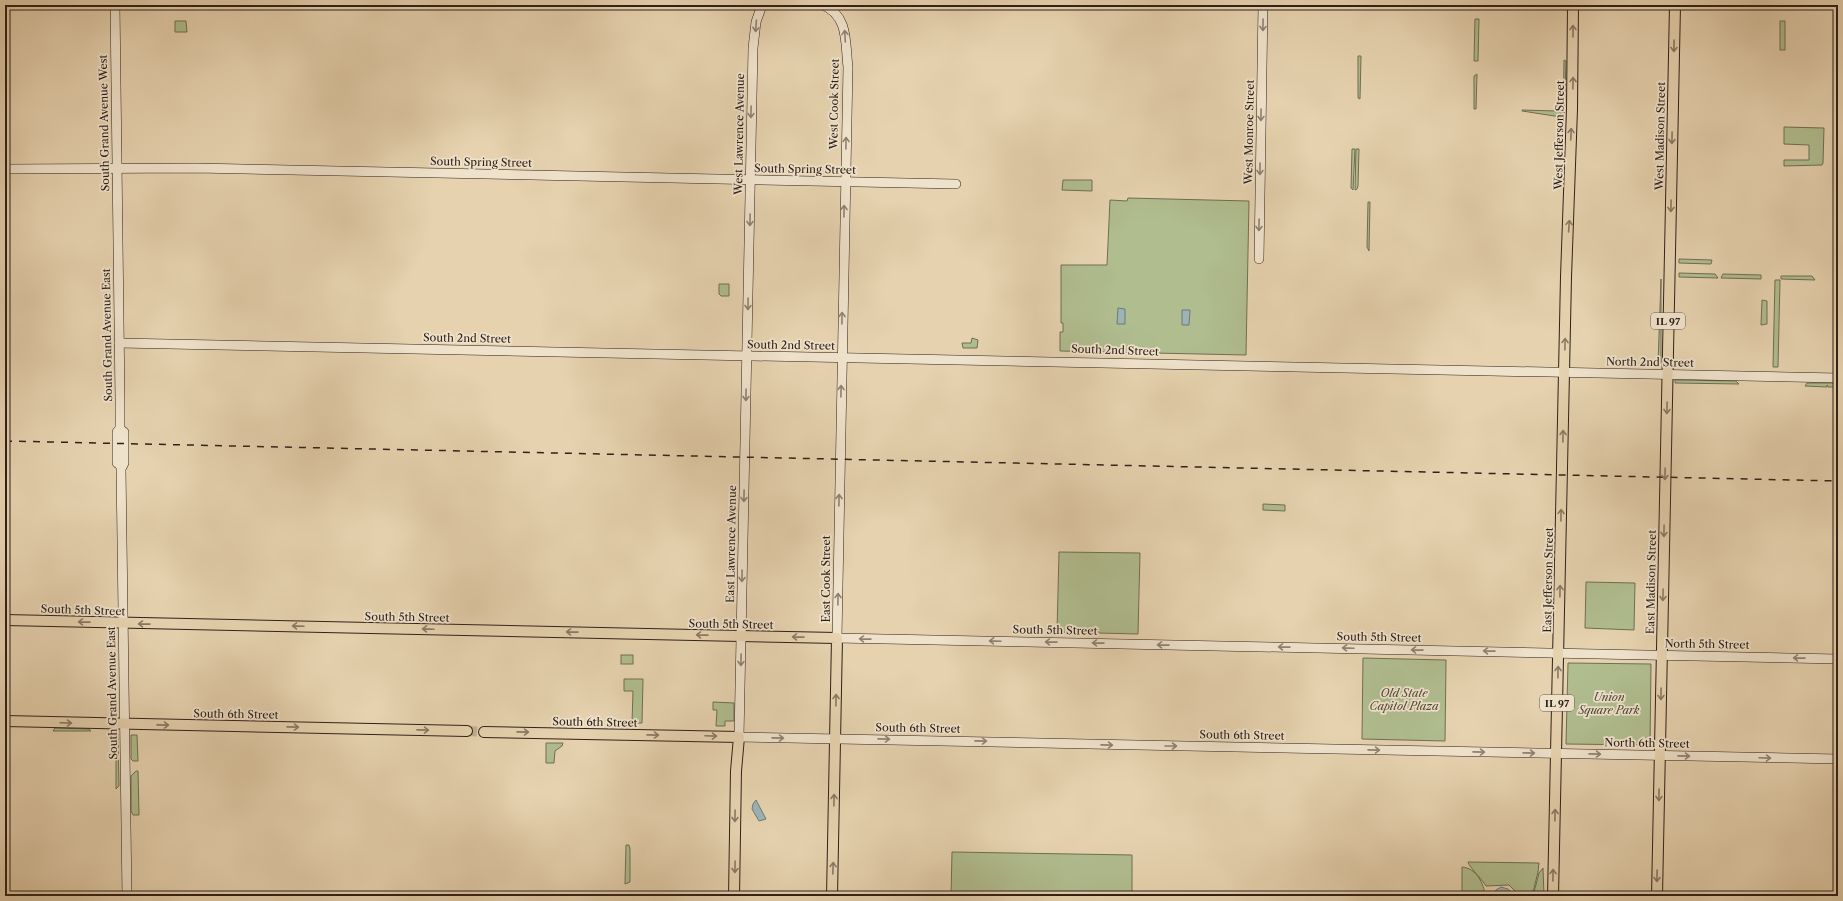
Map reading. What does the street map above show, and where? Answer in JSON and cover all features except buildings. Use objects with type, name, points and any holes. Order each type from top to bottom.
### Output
[{"type":"main road","name":"South Grand Avenue West","points":[[115,5],[118,241]]},
{"type":"main road","name":"West Lawrence Avenue","points":[[748,265],[753,48],[756,22],[762,5]]},
{"type":"main road","name":"West Cook Street","points":[[823,5],[831,9],[838,16],[845,29],[846,35],[848,67],[843,261]]},
{"type":"main road","name":"West Monroe Street","points":[[1259,259],[1263,5]]},
{"type":"main road","name":"West Jefferson Street","points":[[1566,265],[1572,109],[1573,5]]},
{"type":"main road","name":"West Madison Street","points":[[1669,268],[1675,5]]},
{"type":"main road","name":"South Spring Street","points":[[5,169],[196,168],[750,181],[956,184]]},
{"type":"main road","name":"South Grand Avenue East","points":[[118,241],[120,429],[116,432],[116,436],[117,463],[120,466],[126,896]]},
{"type":"main road","name":"East Cook Street","points":[[832,896],[843,261]]},
{"type":"main road","name":"East Lawrence Avenue","points":[[734,896],[736,771],[739,737],[748,265]]},
{"type":"main road","name":"East Jefferson Street","points":[[1553,896],[1566,265]]},
{"type":"main road","name":"East Madison Street","points":[[1657,896],[1669,268]]},
{"type":"main road","name":"South 2nd Street","points":[[119,343],[1462,370]]},
{"type":"main road","name":"North 2nd Street","points":[[1462,370],[1838,378]]},
{"type":"main road","name":"South 5th Street","points":[[5,620],[1456,651]]},
{"type":"main road","name":"North 5th Street","points":[[1456,651],[1838,659]]},
{"type":"main road","name":"South 6th Street","points":[[5,721],[467,731]]},
{"type":"main road","name":"South 6th Street","points":[[484,732],[1455,752]]},
{"type":"main road","name":"North 6th Street","points":[[1455,752],[1838,759]]},
{"type":"green space","points":[[1475,19],[1479,19],[1478,61],[1474,61]]},
{"type":"green space","points":[[175,21],[186,21],[187,32],[175,32]]},
{"type":"green space","points":[[1780,21],[1785,21],[1785,50],[1780,50]]},
{"type":"green space","points":[[1358,56],[1361,56],[1360,99],[1358,98]]},
{"type":"green space","points":[[1564,60],[1566,61],[1564,118],[1563,117]]},
{"type":"green space","points":[[1477,74],[1476,109],[1474,109],[1474,76]]},
{"type":"green space","points":[[1522,111],[1556,111],[1561,112],[1561,117]]},
{"type":"green space","points":[[1784,127],[1824,128],[1822,165],[1784,166],[1784,160],[1809,160],[1809,145],[1784,144]]},
{"type":"green space","points":[[1352,149],[1355,149],[1353,190],[1351,188]]},
{"type":"green space","points":[[1356,149],[1359,149],[1358,186],[1355,190]]},
{"type":"green space","points":[[1063,180],[1092,180],[1092,191],[1062,190]]},
{"type":"green space","points":[[1128,198],[1249,201],[1246,355],[1060,351],[1060,332],[1063,332],[1063,323],[1061,323],[1061,265],[1107,265],[1110,200],[1127,201]]},
{"type":"green space","points":[[1368,202],[1370,202],[1369,251],[1367,247]]},
{"type":"green space","points":[[1679,259],[1712,260],[1711,264],[1679,263]]},
{"type":"green space","points":[[1679,273],[1715,274],[1718,278],[1679,277]]},
{"type":"green space","points":[[1723,274],[1761,275],[1761,279],[1721,278]]},
{"type":"green space","points":[[1781,276],[1812,276],[1815,280],[1781,279]]},
{"type":"green space","points":[[1661,279],[1661,362],[1658,364]]},
{"type":"green space","points":[[1775,280],[1780,280],[1778,367],[1773,367]]},
{"type":"green space","points":[[719,284],[729,284],[729,296],[721,296],[719,294]]},
{"type":"green space","points":[[1762,300],[1767,301],[1767,324],[1761,325]]},
{"type":"green space","points":[[972,338],[978,340],[977,348],[963,348],[962,343],[971,343]]},
{"type":"green space","points":[[1675,380],[1736,381],[1739,384],[1675,383]]},
{"type":"green space","points":[[1807,383],[1838,383],[1838,387],[1828,387],[1827,385],[1827,387],[1805,386]]},
{"type":"green space","points":[[1263,504],[1285,505],[1285,511],[1263,510]]},
{"type":"green space","points":[[1059,552],[1140,553],[1138,634],[1057,632]]},
{"type":"green space","points":[[1586,582],[1635,583],[1634,630],[1585,628]]},
{"type":"green space","points":[[621,655],[633,655],[633,664],[621,664]]},
{"type":"green space","name":"Old State Capitol Plaza","points":[[1363,658],[1446,660],[1445,741],[1362,739]]},
{"type":"green space","name":"Union Square Park","points":[[1568,663],[1651,664],[1650,745],[1566,744]]},
{"type":"green space","points":[[624,679],[643,679],[642,723],[632,723],[633,691],[624,691]]},
{"type":"green space","points":[[713,702],[734,703],[734,721],[725,721],[725,726],[716,726],[717,710],[713,710]]},
{"type":"green space","points":[[55,728],[89,729],[91,731],[53,731]]},
{"type":"green space","points":[[116,734],[118,734],[119,786],[116,789]]},
{"type":"green space","points":[[131,735],[137,735],[138,761],[133,761],[131,759]]},
{"type":"green space","points":[[546,743],[563,743],[562,746],[555,751],[554,763],[546,763]]},
{"type":"green space","points":[[138,771],[139,815],[133,815],[131,811],[131,776]]},
{"type":"green space","points":[[626,845],[629,845],[630,849],[630,882],[625,884]]},
{"type":"green space","points":[[952,852],[1132,855],[1132,896],[951,896]]},
{"type":"green space","points":[[1468,862],[1539,863],[1532,896],[1519,895],[1509,885],[1486,886]]},
{"type":"green space","points":[[1462,867],[1475,873],[1481,881],[1485,896],[1462,896]]},
{"type":"green space","points":[[1543,868],[1544,896],[1533,896],[1539,873]]},
{"type":"water","points":[[1118,308],[1125,309],[1125,324],[1117,324]]},
{"type":"water","points":[[1182,310],[1190,310],[1189,325],[1182,325]]},
{"type":"water","points":[[756,800],[766,819],[759,821],[752,809]]},
{"type":"water","points":[[1501,887],[1508,889],[1515,896],[1492,896],[1496,890]]},
{"type":"tunnel","points":[[467,731],[484,732]]},
{"type":"railway","points":[[5,441],[1838,481]]}]
